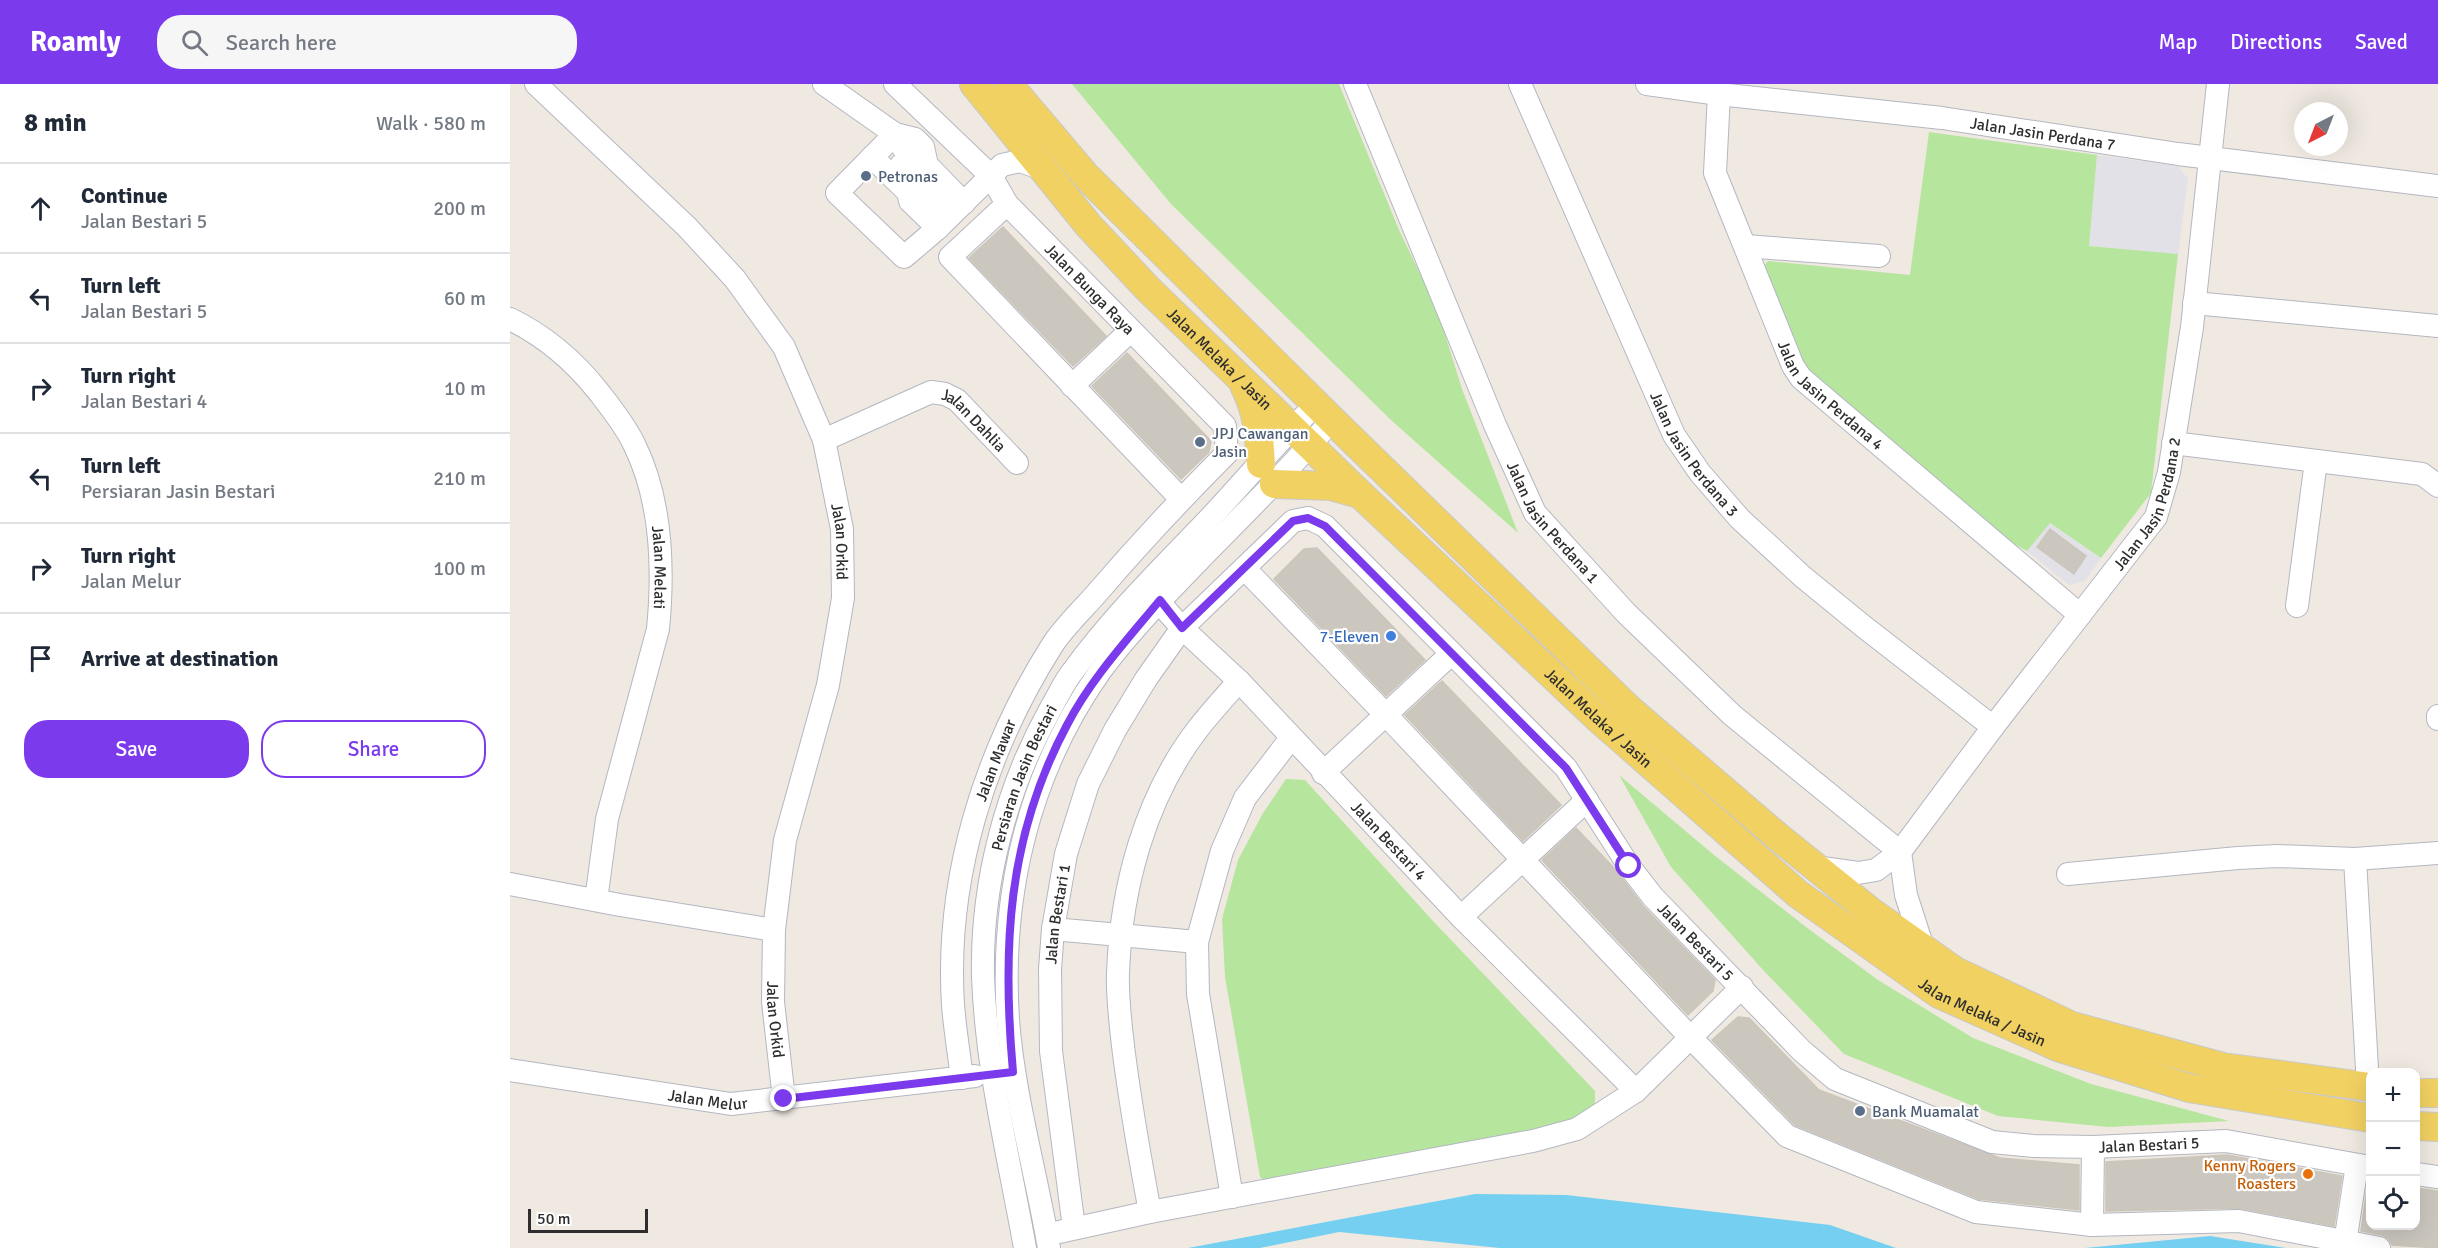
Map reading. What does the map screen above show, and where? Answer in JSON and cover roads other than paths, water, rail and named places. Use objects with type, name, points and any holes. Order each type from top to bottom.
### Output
[{"type":"main road","name":"Jalan Melaka / Jasin","points":[[974,84],[1089,226],[1148,289],[1302,436],[1360,495],[1601,721],[1798,894],[1940,994],[2060,1048],[2189,1088],[2366,1117]]},
{"type":"main road","name":"Jalan Melaka / Jasin","points":[[1008,84],[1086,176],[1629,709],[1815,867],[1924,951],[1955,971],[2073,1026],[2223,1067],[2366,1087]]},
{"type":"main road","points":[[1239,376],[1254,406],[1267,474],[1331,486],[1360,495]]},
{"type":"main road","points":[[2420,1093],[2438,1093]]},
{"type":"main road","points":[[2420,1126],[2438,1127]]},
{"type":"street","name":"Jalan Orkid","points":[[536,84],[687,227],[735,279],[784,347],[824,440],[842,529],[843,598],[828,685],[785,840],[774,930],[773,1002],[784,1099]]},
{"type":"street","points":[[824,84],[879,151],[951,215]]},
{"type":"street","name":"Jalan Bunga Raya","points":[[895,84],[991,176],[1007,204],[1225,426],[1227,453],[1181,499]]},
{"type":"street","name":"Jalan Jasin Perdana 1","points":[[1355,84],[1491,414],[1535,513],[1626,614],[1732,715],[1900,852]]},
{"type":"street","name":"Jalan Jasin Perdana 3","points":[[1520,84],[1674,435],[1700,473],[1740,519],[1803,577],[1993,727]]},
{"type":"street","name":"Jalan Jasin Perdana 7","points":[[1647,84],[1942,118],[2209,158],[2438,186]]},
{"type":"street","name":"Jalan Jasin Perdana 2","points":[[1815,867],[1858,873],[1876,870],[1900,852],[1993,727],[2156,517],[2169,472],[2194,303],[2218,84]]},
{"type":"street","name":"Jalan Jasin Perdana 4","points":[[1719,94],[1715,173],[1793,366],[1801,378],[2080,615]]},
{"type":"street","points":[[951,215],[927,165],[922,147],[915,139],[879,151],[837,193],[904,256],[951,215],[1002,165],[1020,161],[1043,169]]},
{"type":"street","points":[[879,151],[902,200],[951,215]]},
{"type":"street","points":[[1007,204],[950,257],[1181,499]]},
{"type":"street","points":[[1745,246],[1879,256]]},
{"type":"street","points":[[2194,303],[2438,326]]},
{"type":"street","name":"Jalan Melati","points":[[510,319],[548,341],[581,370],[610,406],[634,443],[654,501],[661,554],[658,629],[607,819],[596,900]]},
{"type":"street","points":[[1072,386],[1130,331]]},
{"type":"street","name":"Jalan Dahlia","points":[[824,440],[931,392],[945,394],[957,400],[1017,463]]},
{"type":"street","name":"Persiaran Jasin Bestari","points":[[1048,1242],[1003,1073],[985,1016],[983,974],[985,922],[993,868],[1006,811],[1033,740],[1071,672],[1152,594],[1325,412]]},
{"type":"street","points":[[2173,443],[2422,474],[2438,486]]},
{"type":"street","points":[[2296,606],[2316,461]]},
{"type":"street","name":"Jalan Mawar","points":[[962,1078],[953,1005],[954,939],[964,857],[983,784],[1016,708],[1054,642],[1181,499]]},
{"type":"street","name":"Jalan Bestari 5","points":[[1182,628],[1293,521],[1308,518],[1325,526],[1566,768],[1629,866],[1653,897],[1802,1051],[1835,1079],[1992,1142],[2034,1146],[2093,1147],[2226,1141],[2364,1166]]},
{"type":"street","points":[[1245,569],[1787,1136],[1976,1212],[2092,1225],[2239,1221],[2379,1248]]},
{"type":"street","name":"Jalan Bestari 4","points":[[1152,594],[1182,628],[1239,681],[1323,773],[1461,917],[1636,1091]]},
{"type":"street","name":"Jalan Bestari 1","points":[[1074,1228],[1051,1051],[1050,969],[1053,929],[1066,854],[1088,784],[1115,730],[1146,679],[1182,628]]},
{"type":"street","points":[[1323,773],[1451,654]]},
{"type":"street","points":[[1150,1212],[1131,1115],[1119,1015],[1118,974],[1121,935],[1130,878],[1155,805],[1172,769],[1197,730],[1239,681]]},
{"type":"street","points":[[1232,1197],[1198,994],[1197,942],[1222,851],[1245,798],[1291,738]]},
{"type":"street","points":[[1461,917],[1587,800]]},
{"type":"street","points":[[1900,852],[1906,895],[1924,951]]},
{"type":"street","points":[[2068,874],[2277,856],[2355,860],[2438,853]]},
{"type":"street","points":[[2355,860],[2368,1068]]},
{"type":"street","points":[[510,884],[774,930]]},
{"type":"street","points":[[1053,929],[1197,942]]},
{"type":"street","points":[[1048,1242],[1074,1228],[1544,1138],[1577,1129],[1636,1091],[1742,987]]},
{"type":"street","name":"Jalan Melur","points":[[510,1070],[731,1104],[1003,1073]]},
{"type":"street","name":"Persiaran Jasin Bestari","points":[[1003,1073],[1025,1248]]},
{"type":"street","points":[[2092,1225],[2093,1147]]},
{"type":"street","points":[[2345,1243],[2364,1166]]},
{"type":"street","points":[[2420,1174],[2438,1176]]},
{"type":"water","points":[[1475,1194],[1566,1195],[1830,1225],[1896,1248],[1500,1248],[1339,1232],[1260,1248],[1188,1248]]},
{"type":"water","points":[[2210,1236],[2286,1248],[2085,1248]]},
{"type":"place","name":"Petronas","points":[[866,176]]},
{"type":"place","name":"JPJ Cawangan Jasin","points":[[1200,442]]},
{"type":"place","name":"7-Eleven","points":[[1391,636]]},
{"type":"place","name":"Bank Muamalat","points":[[1860,1111]]},
{"type":"place","name":"Kenny Rogers Roasters","points":[[2308,1174]]}]
